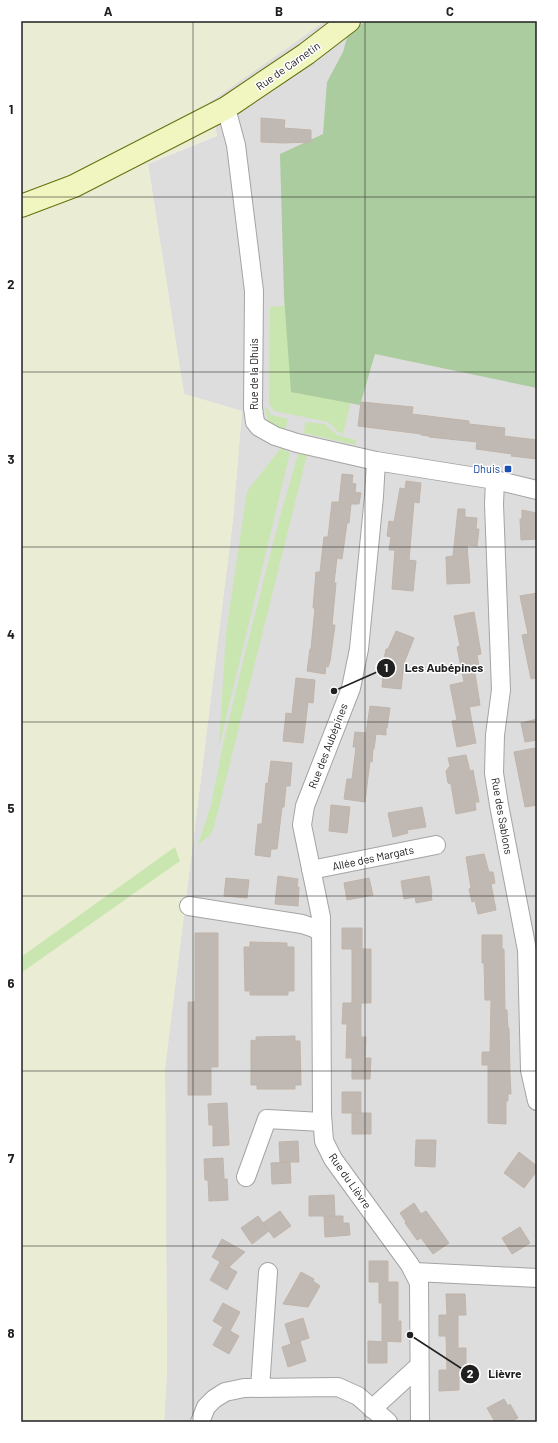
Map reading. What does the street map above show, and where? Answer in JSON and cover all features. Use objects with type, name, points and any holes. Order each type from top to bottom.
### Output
[{"type":"street","name":"Rue de Carnetin","points":[[21,206],[74,186],[226,108],[306,54],[349,21]]},
{"type":"street","name":"Rue de la Dhuis","points":[[226,108],[236,145],[254,291],[253,408],[255,422],[259,427],[274,436],[376,461],[495,480],[537,490]]},
{"type":"street","name":"Rue des Aubépines","points":[[321,933],[321,917],[302,825],[305,806],[351,688],[357,656],[374,496],[376,461]]},
{"type":"street","name":"Rue des Sablons","points":[[495,480],[494,519],[501,690],[495,736],[494,774],[527,950],[530,1070],[537,1101]]},
{"type":"street","name":"Allée des Margats","points":[[311,870],[436,845]]},
{"type":"street","points":[[189,906],[302,924],[314,928],[321,933]]},
{"type":"street","name":"Rue du Lièvre","points":[[321,933],[322,1122],[324,1141],[333,1159],[414,1272],[419,1283],[420,1422]]},
{"type":"street","points":[[246,1177],[267,1119],[322,1122]]},
{"type":"street","points":[[260,1388],[268,1272]]},
{"type":"street","points":[[414,1272],[537,1278]]},
{"type":"street","points":[[372,1408],[420,1366]]},
{"type":"street","points":[[200,1422],[206,1407],[214,1399],[225,1392],[244,1388],[338,1387],[358,1396],[388,1422]]},
{"type":"shaded area","points":[[325,21],[537,21],[537,1422],[164,1422],[167,1370],[165,1068],[233,519],[242,411],[184,394],[148,164],[217,136],[210,102]]},
{"type":"green space","points":[[21,21],[325,21],[210,102],[217,135],[148,164],[184,394],[242,411],[233,519],[165,1068],[167,1370],[164,1422],[21,1422]]},
{"type":"green space","points":[[366,21],[537,21],[537,388],[375,354],[360,405],[291,392],[284,296],[280,154],[323,134],[327,82],[343,52],[348,34]]},
{"type":"green space","points":[[308,303],[365,344],[343,434],[338,432],[328,422],[274,411],[269,403],[270,307]]},
{"type":"green space","points":[[265,405],[271,415],[288,419],[285,429],[269,425]]},
{"type":"green space","points":[[305,422],[325,424],[337,435],[356,440],[355,445],[304,433]]},
{"type":"green space","points":[[281,448],[290,453],[219,747],[226,633],[247,491]]},
{"type":"green space","points":[[298,454],[307,455],[214,827],[211,834],[198,845],[211,805],[223,745],[246,649],[281,513]]},
{"type":"green space","points":[[175,847],[180,861],[21,973],[21,957]]},
{"type":"building","points":[[261,118],[285,120],[284,128],[311,130],[311,142],[261,142]]},
{"type":"building","points":[[361,402],[413,407],[412,414],[469,421],[469,424],[505,428],[504,436],[537,440],[537,459],[511,456],[512,454],[476,449],[477,442],[429,437],[421,434],[358,426]]},
{"type":"building","points":[[342,474],[353,475],[352,483],[356,484],[355,492],[361,493],[359,504],[351,504],[342,559],[337,558],[332,625],[335,625],[330,661],[328,667],[326,666],[325,674],[307,671],[315,608],[313,608],[316,572],[320,572],[324,537],[328,537],[332,502],[339,502]]},
{"type":"building","points":[[406,481],[421,483],[419,503],[414,502],[409,560],[416,561],[413,591],[392,589],[395,550],[389,550],[391,537],[387,536],[389,521],[394,522],[400,488],[405,489]]},
{"type":"building","points":[[458,509],[465,509],[465,517],[477,518],[476,529],[479,529],[477,546],[467,545],[470,583],[447,584],[446,557],[453,556]]},
{"type":"building","points":[[522,510],[537,513],[537,539],[521,540],[520,519],[522,519]]},
{"type":"building","points":[[537,593],[537,678],[531,679],[522,635],[528,634],[520,596]]},
{"type":"building","points":[[474,612],[481,654],[477,655],[479,666],[474,667],[480,705],[469,707],[476,743],[457,747],[452,721],[457,720],[450,685],[464,682],[457,647],[460,646],[454,616]]},
{"type":"building","points":[[396,631],[414,638],[404,663],[401,689],[382,687],[383,677],[381,677],[386,649],[388,649]]},
{"type":"building","points":[[296,678],[315,680],[313,703],[308,702],[303,743],[283,741],[286,713],[292,714]]},
{"type":"building","points":[[370,706],[390,708],[386,735],[376,734],[372,762],[370,761],[365,802],[344,799],[347,779],[352,779],[356,747],[353,747],[355,732],[366,733]]},
{"type":"building","points":[[537,719],[537,740],[525,742],[521,723]]},
{"type":"building","points":[[535,748],[537,760],[537,805],[525,807],[514,752]]},
{"type":"building","points":[[466,755],[470,771],[473,770],[479,802],[475,802],[476,810],[456,814],[451,784],[448,783],[446,771],[450,766],[448,758]]},
{"type":"building","points":[[271,761],[292,763],[290,786],[286,786],[284,807],[282,807],[277,849],[271,849],[270,857],[255,855],[258,824],[262,824],[266,783],[268,784]]},
{"type":"building","points":[[331,805],[350,807],[347,833],[329,831]]},
{"type":"building","points":[[422,807],[426,827],[407,830],[408,833],[393,837],[388,813]]},
{"type":"building","points":[[484,854],[489,872],[493,872],[495,883],[491,884],[496,910],[478,914],[475,901],[472,902],[469,889],[471,888],[466,857]]},
{"type":"building","points":[[278,876],[298,879],[298,906],[275,904]]},
{"type":"building","points":[[429,876],[432,900],[416,903],[415,897],[404,899],[401,881]]},
{"type":"building","points":[[226,878],[249,880],[247,898],[224,896]]},
{"type":"building","points":[[369,878],[373,895],[347,900],[344,883]]},
{"type":"building","points":[[342,928],[362,928],[362,949],[371,949],[371,1003],[361,1003],[361,1037],[366,1037],[365,1058],[371,1058],[370,1079],[352,1079],[352,1058],[346,1058],[347,1024],[342,1024],[343,1003],[352,1003],[352,949],[342,949]]},
{"type":"building","points":[[195,933],[218,933],[218,1067],[211,1067],[211,1095],[188,1095],[188,1002],[195,1002]]},
{"type":"building","points":[[482,935],[502,935],[502,949],[504,949],[505,1010],[507,1010],[509,1028],[511,1094],[508,1094],[508,1101],[506,1101],[506,1124],[488,1123],[488,1065],[482,1065],[482,1052],[490,1052],[491,1000],[485,1000],[484,963],[482,963]]},
{"type":"building","points":[[250,942],[287,943],[287,947],[294,947],[294,991],[288,991],[288,995],[250,995],[250,991],[245,991],[244,947],[250,947]]},
{"type":"building","points":[[295,1036],[295,1041],[300,1041],[301,1085],[295,1085],[295,1089],[257,1089],[257,1085],[251,1085],[251,1040],[256,1041],[256,1037]]},
{"type":"building","points":[[342,1092],[361,1092],[361,1113],[342,1113]]},
{"type":"building","points":[[227,1103],[229,1145],[213,1146],[213,1125],[209,1125],[208,1104]]},
{"type":"building","points":[[352,1113],[371,1113],[371,1134],[352,1134]]},
{"type":"building","points":[[416,1140],[436,1140],[435,1167],[415,1166]]},
{"type":"building","points":[[298,1141],[299,1162],[280,1162],[279,1142]]},
{"type":"building","points":[[519,1152],[537,1166],[537,1171],[524,1188],[504,1173]]},
{"type":"building","points":[[223,1158],[224,1179],[227,1179],[228,1200],[209,1201],[208,1180],[205,1180],[204,1159]]},
{"type":"building","points":[[290,1162],[291,1183],[272,1184],[271,1163]]},
{"type":"building","points":[[334,1195],[335,1216],[309,1216],[309,1196]]},
{"type":"building","points":[[414,1203],[421,1214],[426,1211],[449,1243],[433,1254],[421,1238],[417,1240],[400,1213]]},
{"type":"building","points":[[280,1211],[291,1226],[274,1238],[263,1223]]},
{"type":"building","points":[[258,1216],[269,1231],[252,1244],[241,1228]]},
{"type":"building","points":[[324,1216],[343,1216],[343,1223],[349,1223],[350,1235],[325,1237]]},
{"type":"building","points":[[520,1227],[530,1243],[512,1254],[502,1238]]},
{"type":"building","points":[[222,1239],[245,1252],[229,1267],[212,1257]]},
{"type":"building","points":[[369,1261],[388,1261],[388,1282],[398,1282],[398,1321],[401,1321],[401,1342],[382,1341],[382,1303],[379,1303],[379,1282],[369,1282]]},
{"type":"building","points":[[220,1262],[237,1272],[227,1290],[210,1280]]},
{"type":"building","points":[[301,1272],[314,1279],[313,1281],[320,1286],[308,1307],[283,1304]]},
{"type":"building","points":[[446,1294],[465,1294],[466,1315],[458,1315],[458,1348],[466,1348],[466,1370],[459,1370],[459,1390],[439,1391],[439,1370],[447,1370],[446,1336],[439,1336],[439,1315],[447,1315]]},
{"type":"building","points":[[223,1303],[240,1312],[230,1331],[239,1336],[229,1354],[213,1345],[223,1327],[213,1321]]},
{"type":"building","points":[[303,1318],[309,1338],[291,1344],[285,1324]]},
{"type":"building","points":[[300,1341],[306,1361],[288,1367],[282,1347]]},
{"type":"building","points":[[368,1341],[387,1342],[387,1363],[368,1363]]},
{"type":"building","points":[[504,1399],[508,1406],[510,1404],[518,1418],[510,1422],[495,1422],[487,1408]]},
{"type":"place","name":"Dhuis","points":[[508,469]]},
{"type":"place","name":"Les Aubépines","points":[[334,691]]},
{"type":"place","name":"Lièvre","points":[[410,1335]]}]
